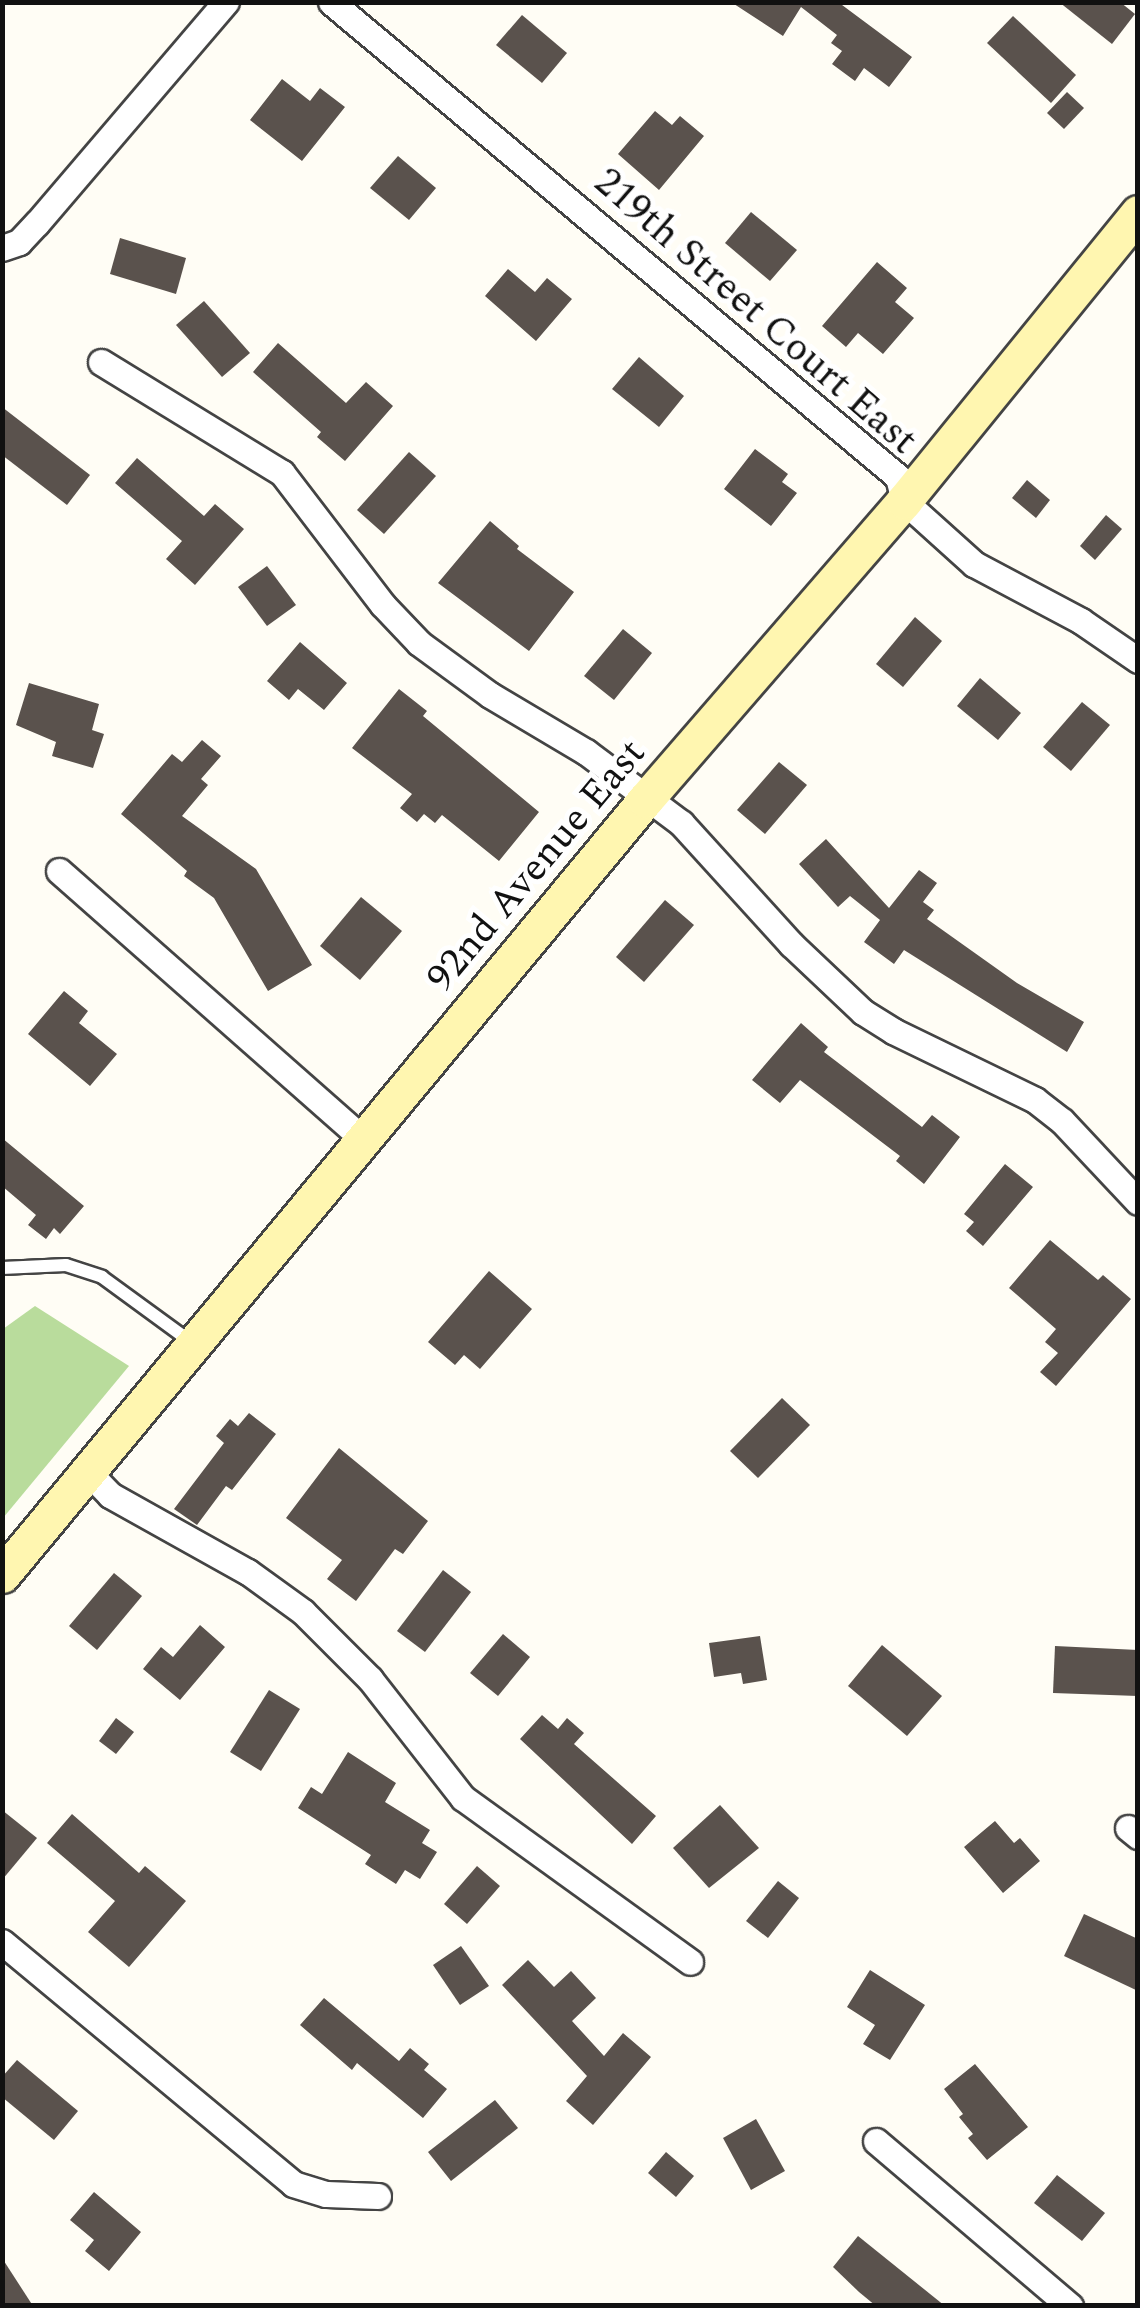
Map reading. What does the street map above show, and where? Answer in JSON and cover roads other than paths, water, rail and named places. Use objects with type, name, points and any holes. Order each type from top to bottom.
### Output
[{"type":"street","points":[[2,248],[19,242],[37,223],[226,2]]},
{"type":"street","name":"219th Street Court East","points":[[331,2],[898,477],[904,500],[974,564],[1081,621],[1138,660]]},
{"type":"street","name":"92nd Avenue East","points":[[2,1575],[645,800],[904,500],[1138,212]]},
{"type":"street","points":[[101,362],[282,473],[383,605],[419,643],[475,684],[586,752],[645,800],[681,823],[791,944],[863,1012],[893,1031],[1036,1100],[1062,1121],[1138,1202]]},
{"type":"street","points":[[59,871],[364,1141]]},
{"type":"street","points":[[88,1472],[110,1495],[248,1572],[303,1612],[370,1678],[463,1798],[690,1962]]},
{"type":"street","points":[[2,1942],[293,2184],[326,2194],[378,2196]]},
{"type":"street","points":[[876,2141],[1070,2306]]},
{"type":"lane","points":[[2,1268],[66,1264],[102,1277],[194,1344]]}]
